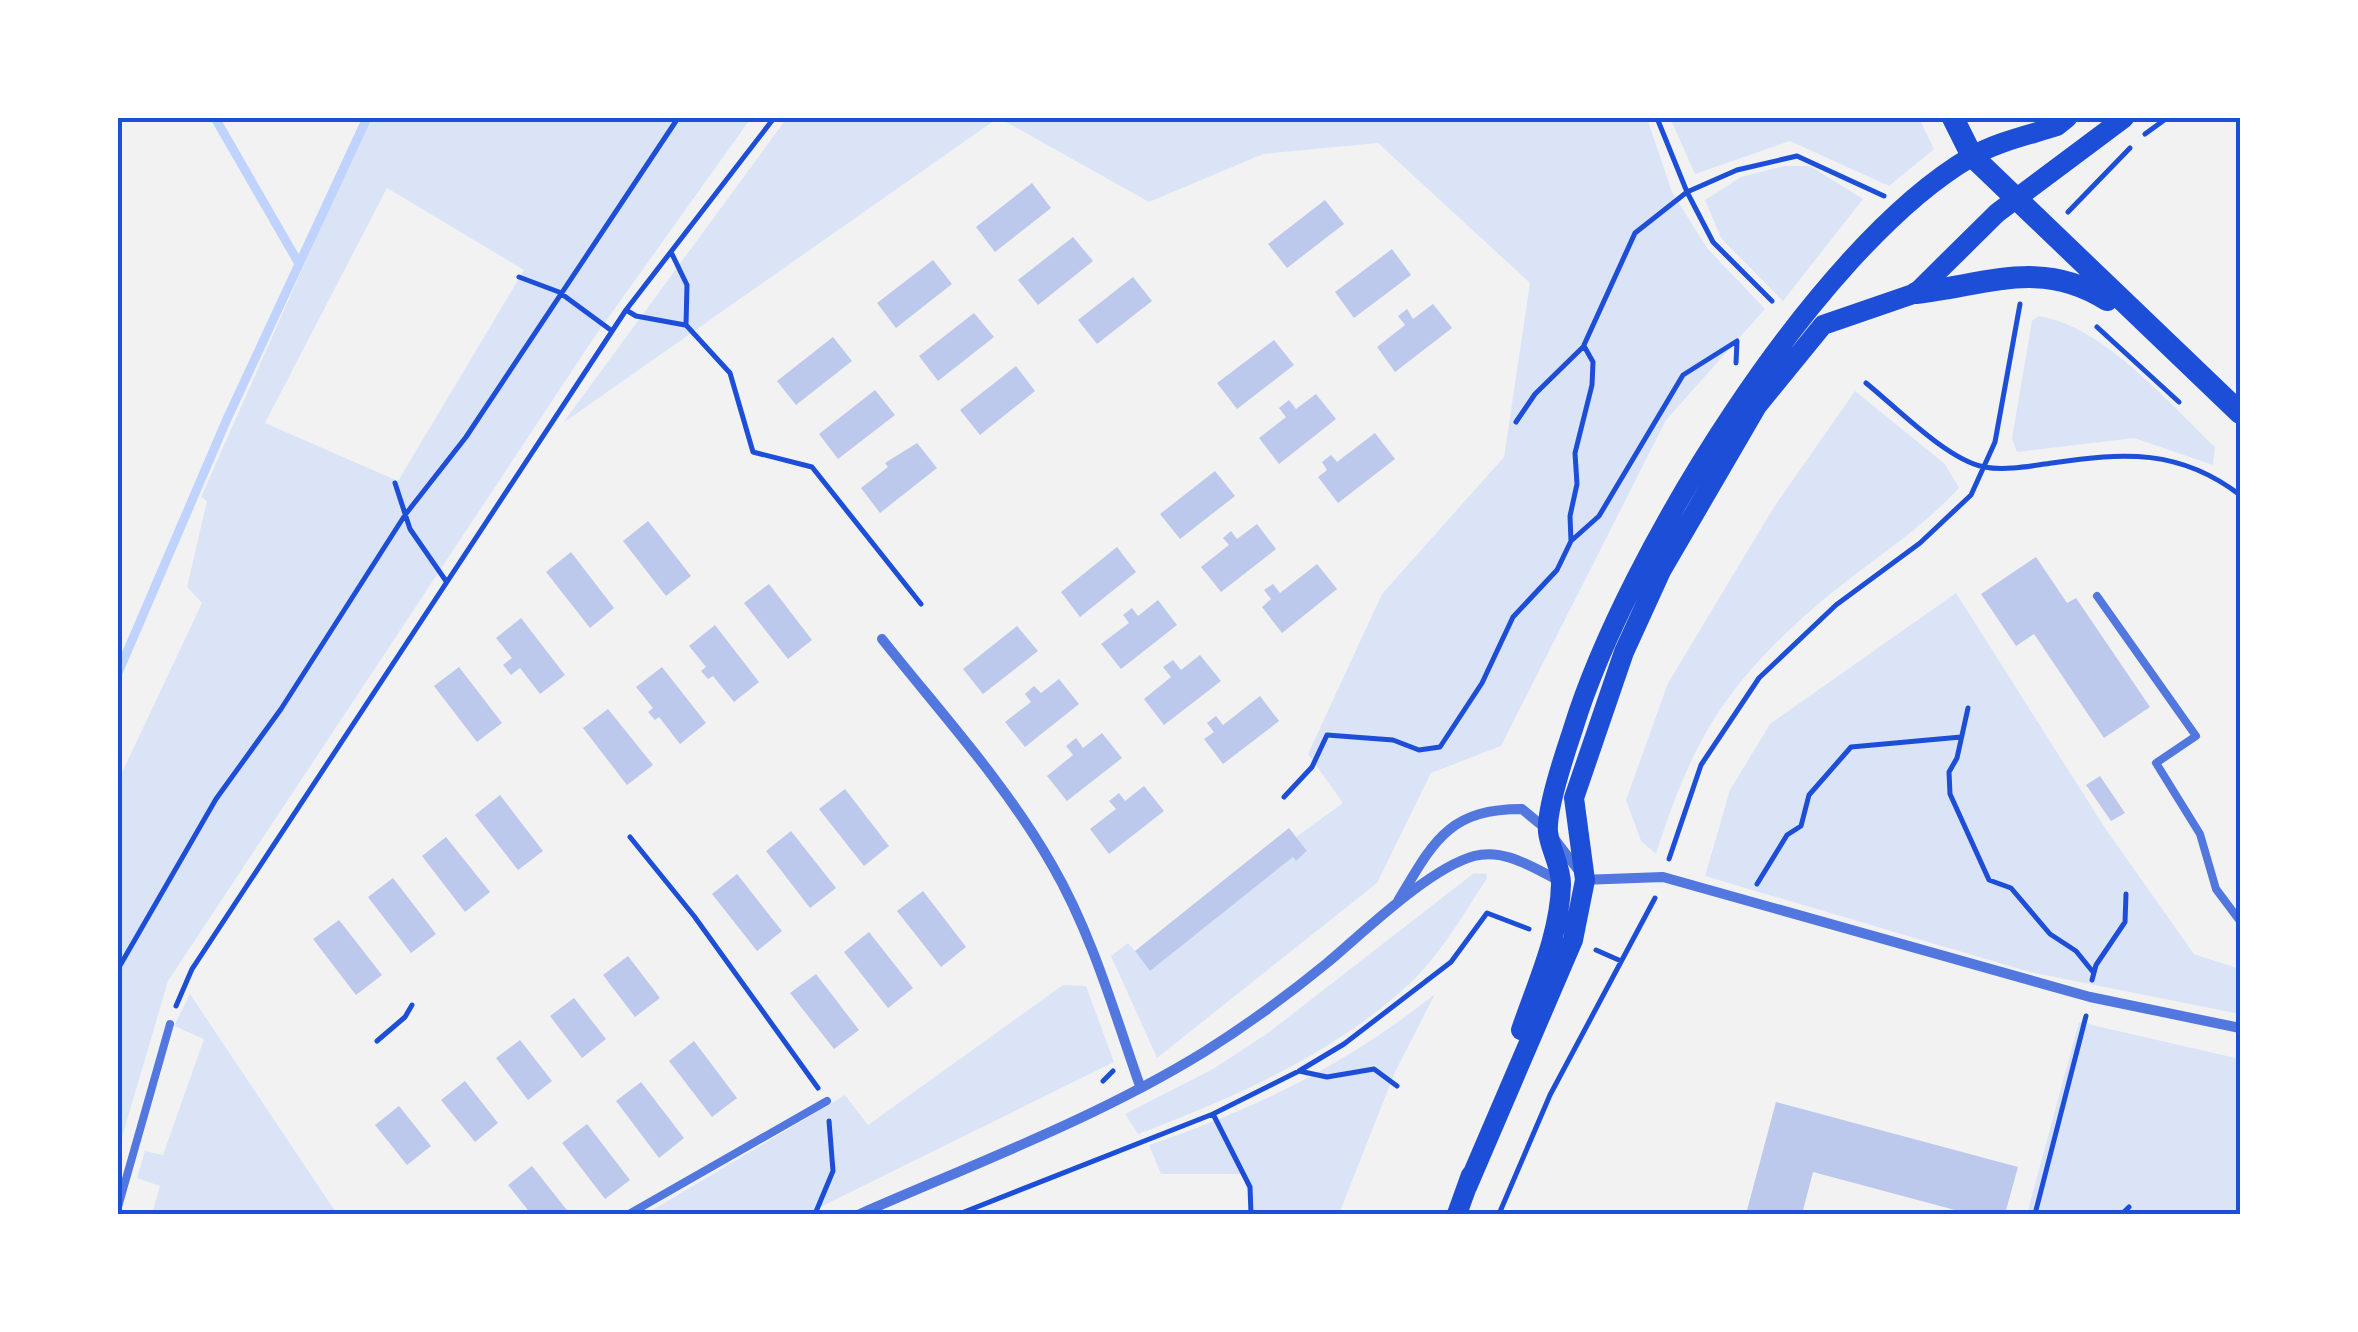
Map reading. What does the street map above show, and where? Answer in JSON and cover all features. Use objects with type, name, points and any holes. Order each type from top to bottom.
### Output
[{"type":"highway","points":[[1953,118],[1972,156],[2240,413]]},
{"type":"highway","points":[[1916,293],[2008,275],[2053,278],[2086,287],[2144,324]]},
{"type":"main road","points":[[1466,1187],[1573,940],[1585,880],[1574,798],[1624,652],[1662,571],[1756,406],[1823,325],[1916,293],[2016,196],[2124,118]]},
{"type":"main road","points":[[1457,1214],[1553,937],[1561,881],[1548,830],[1574,726],[1632,588],[1757,376],[1873,234],[1972,156],[2062,122]]},
{"type":"street","points":[[882,639],[984,768],[1052,865],[1092,952],[1140,1086]]},
{"type":"street","points":[[1397,903],[1426,853],[1464,816],[1522,808],[1548,830],[1585,880]]},
{"type":"street","points":[[860,1214],[1140,1086],[1201,1054],[1265,1012],[1397,903],[1475,856],[1507,855],[1561,881],[1663,876],[1749,904],[2090,998],[2240,1028]]},
{"type":"lane","points":[[2096,596],[2196,736],[2156,763],[2200,834],[2216,889],[2240,920]]},
{"type":"lane","points":[[118,1207],[170,1024]]},
{"type":"lane","points":[[629,1214],[827,1101]]},
{"type":"path","points":[[118,969],[216,800],[286,701],[405,514],[466,437],[678,118]]},
{"type":"path","points":[[170,1024],[192,969],[612,330],[774,118]]},
{"type":"path","points":[[1657,118],[1687,192],[1713,242],[1772,301]]},
{"type":"path","points":[[1516,422],[1535,394],[1584,346],[1636,233],[1646,220],[1674,206],[1687,192],[1737,170],[1798,156],[1892,199]]},
{"type":"path","points":[[2061,220],[2092,184]]},
{"type":"path","points":[[671,252],[687,285],[686,325]]},
{"type":"path","points":[[519,276],[559,292],[612,330]]},
{"type":"path","points":[[1499,1214],[1550,1095],[1663,876],[1701,765],[1726,722],[1759,678],[1836,605],[1920,543],[1971,495],[1995,442],[2020,326],[2020,298],[2034,301]]},
{"type":"path","points":[[626,310],[636,316],[686,325],[730,373],[754,452],[812,467],[921,604]]},
{"type":"path","points":[[2089,320],[2179,402]]},
{"type":"path","points":[[1570,541],[1598,516],[1684,375],[1737,341],[1736,363],[1744,368]]},
{"type":"path","points":[[1284,797],[1303,779],[1327,736],[1393,740],[1418,750],[1440,747],[1482,683],[1513,617],[1557,570],[1570,541],[1577,442],[1592,385],[1591,356],[1584,346]]},
{"type":"path","points":[[1866,383],[1955,454],[1986,467],[2146,454],[2189,464],[2240,495]]},
{"type":"path","points":[[396,483],[405,514],[446,581]]},
{"type":"path","points":[[1968,708],[1958,758],[1948,772],[1950,794],[1989,880],[2011,888],[2050,934],[2094,972],[2125,922],[2126,894]]},
{"type":"path","points":[[1749,904],[1765,865],[1787,835],[1801,826],[1808,795],[1851,747],[1950,734],[1961,737]]},
{"type":"path","points":[[630,836],[703,928],[827,1101],[833,1171],[815,1214]]},
{"type":"path","points":[[959,1214],[1213,1114],[1344,1044],[1451,962],[1487,913]]},
{"type":"path","points":[[2035,1214],[2090,998]]},
{"type":"path","points":[[377,1041],[405,1017],[412,1005]]},
{"type":"path","points":[[1298,1070],[1327,1077],[1366,1068],[1382,1073],[1397,1086]]},
{"type":"path","points":[[1213,1114],[1250,1186],[1250,1214]]},
{"type":"path","points":[[2122,1214],[2129,1207]]},
{"type":"shaded area","points":[[363,118],[751,118],[593,339],[168,981],[118,1151],[118,781],[202,603],[187,587],[207,501],[201,497],[356,148]],"holes":[[[387,188],[524,270],[398,481],[265,423]]]},
{"type":"shaded area","points":[[787,118],[998,118],[563,423]]},
{"type":"shaded area","points":[[999,118],[1647,118],[1672,192],[1707,248],[1765,309],[1666,420],[1501,746],[1431,773],[1377,883],[1157,1058],[1111,956],[1128,943],[1151,970],[1293,857],[1296,860],[1307,852],[1296,837],[1343,803],[1308,754],[1382,594],[1504,457],[1530,283],[1378,143],[1263,154],[1149,202]]},
{"type":"shaded area","points":[[1670,118],[1919,118],[1934,149],[1889,186],[1790,141],[1695,174]]},
{"type":"shaded area","points":[[1784,166],[1810,166],[1863,199],[1783,301],[1721,238],[1705,200],[1741,177]]},
{"type":"shaded area","points":[[2039,316],[2087,334],[2134,369],[2215,447],[2213,465],[2134,438],[2017,452],[2012,438],[2032,321]]},
{"type":"shaded area","points":[[1855,391],[1945,464],[1959,488],[1921,524],[1819,604],[1747,674],[1694,755],[1656,854],[1641,841],[1626,800],[1668,683],[1774,507]]},
{"type":"shaded area","points":[[1956,593],[2105,828],[2194,954],[2240,969],[2240,1014],[2030,972],[1705,876],[1730,790],[1770,724]]},
{"type":"shaded area","points":[[1474,873],[1487,874],[1486,880],[1450,935],[1420,974],[1378,1010],[1280,1072],[1138,1134],[1125,1114],[1213,1069],[1268,1033]]},
{"type":"shaded area","points":[[1063,985],[1086,986],[1114,1062],[806,1214],[646,1214],[845,1095],[868,1125]]},
{"type":"shaded area","points":[[190,994],[337,1214],[152,1214],[160,1186],[137,1178],[145,1151],[163,1155],[204,1039],[174,1026]]},
{"type":"shaded area","points":[[1435,994],[1395,1072],[1339,1214],[1248,1214],[1251,1200],[1242,1174],[1161,1174],[1149,1145],[1227,1116],[1299,1082],[1368,1042]]},
{"type":"shaded area","points":[[2079,1022],[2240,1059],[2240,1214],[2027,1214]]},
{"type":"building","points":[[1032,183],[1051,208],[995,252],[976,227]]},
{"type":"building","points":[[1325,200],[1344,224],[1287,268],[1268,244]]},
{"type":"building","points":[[1073,237],[1093,261],[1038,305],[1018,280]]},
{"type":"building","points":[[1392,249],[1411,275],[1354,318],[1335,292]]},
{"type":"building","points":[[933,260],[952,284],[896,328],[877,303]]},
{"type":"building","points":[[1133,277],[1152,301],[1097,344],[1078,320]]},
{"type":"building","points":[[1433,304],[1452,328],[1395,372],[1377,347],[1405,325],[1398,316],[1407,309],[1413,319]]},
{"type":"building","points":[[974,313],[994,337],[938,381],[919,356]]},
{"type":"building","points":[[833,337],[852,361],[796,405],[777,381]]},
{"type":"building","points":[[1274,340],[1294,365],[1237,409],[1217,383]]},
{"type":"building","points":[[1016,366],[1035,391],[980,435],[960,410]]},
{"type":"building","points":[[875,390],[895,415],[838,459],[819,434]]},
{"type":"building","points":[[1316,394],[1336,419],[1279,464],[1259,438],[1286,417],[1279,408],[1289,400],[1296,409]]},
{"type":"building","points":[[1375,433],[1395,459],[1338,503],[1318,477],[1327,470],[1322,462],[1331,455],[1337,462]]},
{"type":"building","points":[[917,443],[937,468],[880,513],[861,488],[888,467],[885,463]]},
{"type":"building","points":[[1215,471],[1235,496],[1180,539],[1160,514]]},
{"type":"building","points":[[648,521],[691,576],[666,596],[623,541]]},
{"type":"building","points":[[1257,524],[1276,549],[1221,592],[1201,567],[1229,545],[1223,538],[1231,531],[1237,539]]},
{"type":"building","points":[[1117,547],[1136,572],[1080,617],[1061,592]]},
{"type":"building","points":[[571,552],[614,608],[590,628],[546,572]]},
{"type":"building","points":[[2036,557],[2067,603],[2076,598],[2150,707],[2104,738],[2034,634],[2016,646],[1981,594]]},
{"type":"building","points":[[1317,564],[1337,589],[1282,633],[1262,607],[1271,599],[1264,590],[1273,584],[1280,593]]},
{"type":"building","points":[[769,584],[812,640],[788,659],[744,603]]},
{"type":"building","points":[[1158,600],[1177,625],[1121,669],[1101,644],[1129,623],[1123,615],[1132,608],[1138,616]]},
{"type":"building","points":[[521,618],[565,675],[540,694],[520,668],[511,675],[503,665],[512,658],[496,638]]},
{"type":"building","points":[[715,625],[759,682],[734,702],[713,676],[708,679],[701,671],[706,667],[689,646]]},
{"type":"building","points":[[1017,626],[1038,651],[983,694],[963,669]]},
{"type":"building","points":[[1200,655],[1221,681],[1164,725],[1144,699],[1171,677],[1163,667],[1173,660],[1181,670]]},
{"type":"building","points":[[459,667],[502,723],[477,742],[434,686]]},
{"type":"building","points":[[662,667],[706,723],[680,744],[659,717],[655,720],[648,712],[653,708],[636,687]]},
{"type":"building","points":[[1059,679],[1079,704],[1025,747],[1005,722],[1031,702],[1025,694],[1034,686],[1041,693]]},
{"type":"building","points":[[1260,696],[1279,721],[1223,764],[1204,739],[1214,732],[1207,723],[1216,716],[1223,725]]},
{"type":"building","points":[[608,709],[653,765],[627,785],[583,728]]},
{"type":"building","points":[[1102,733],[1122,758],[1067,801],[1047,776],[1073,755],[1066,746],[1076,738],[1083,748]]},
{"type":"building","points":[[2100,776],[2125,813],[2111,821],[2086,785]]},
{"type":"building","points":[[1144,786],[1164,811],[1109,854],[1090,829],[1116,809],[1109,801],[1119,793],[1125,801]]},
{"type":"building","points":[[845,789],[889,846],[864,866],[819,809]]},
{"type":"building","points":[[500,795],[543,851],[518,870],[475,815]]},
{"type":"building","points":[[1289,828],[1307,851],[1296,861],[1293,857],[1150,971],[1135,951]]},
{"type":"building","points":[[791,831],[836,888],[810,908],[766,851]]},
{"type":"building","points":[[446,837],[490,892],[465,912],[422,856]]},
{"type":"building","points":[[737,874],[782,931],[757,951],[712,894]]},
{"type":"building","points":[[393,878],[436,934],[411,953],[368,897]]},
{"type":"building","points":[[923,891],[966,947],[941,967],[897,911]]},
{"type":"building","points":[[339,920],[382,975],[356,995],[313,939]]},
{"type":"building","points":[[869,932],[913,988],[888,1008],[844,952]]},
{"type":"building","points":[[628,956],[660,998],[635,1017],[603,975]]},
{"type":"building","points":[[816,974],[859,1030],[834,1049],[790,993]]},
{"type":"building","points":[[574,998],[606,1039],[582,1058],[550,1016]]},
{"type":"building","points":[[520,1040],[552,1081],[528,1100],[496,1058]]},
{"type":"building","points":[[694,1041],[737,1098],[712,1117],[669,1061]]},
{"type":"building","points":[[465,1081],[498,1123],[475,1142],[441,1100]]},
{"type":"building","points":[[641,1082],[684,1138],[659,1158],[616,1101]]},
{"type":"building","points":[[1776,1102],[2018,1167],[2005,1214],[1970,1214],[1813,1172],[1802,1214],[1746,1214]]},
{"type":"building","points":[[399,1106],[431,1146],[407,1165],[375,1125]]},
{"type":"building","points":[[587,1124],[630,1180],[605,1199],[562,1143]]},
{"type":"building","points":[[532,1166],[570,1214],[531,1214],[508,1185]]},
{"type":"waterway","points":[[215,118],[298,262]]},
{"type":"waterway","points":[[118,673],[227,419],[367,118]]}]
